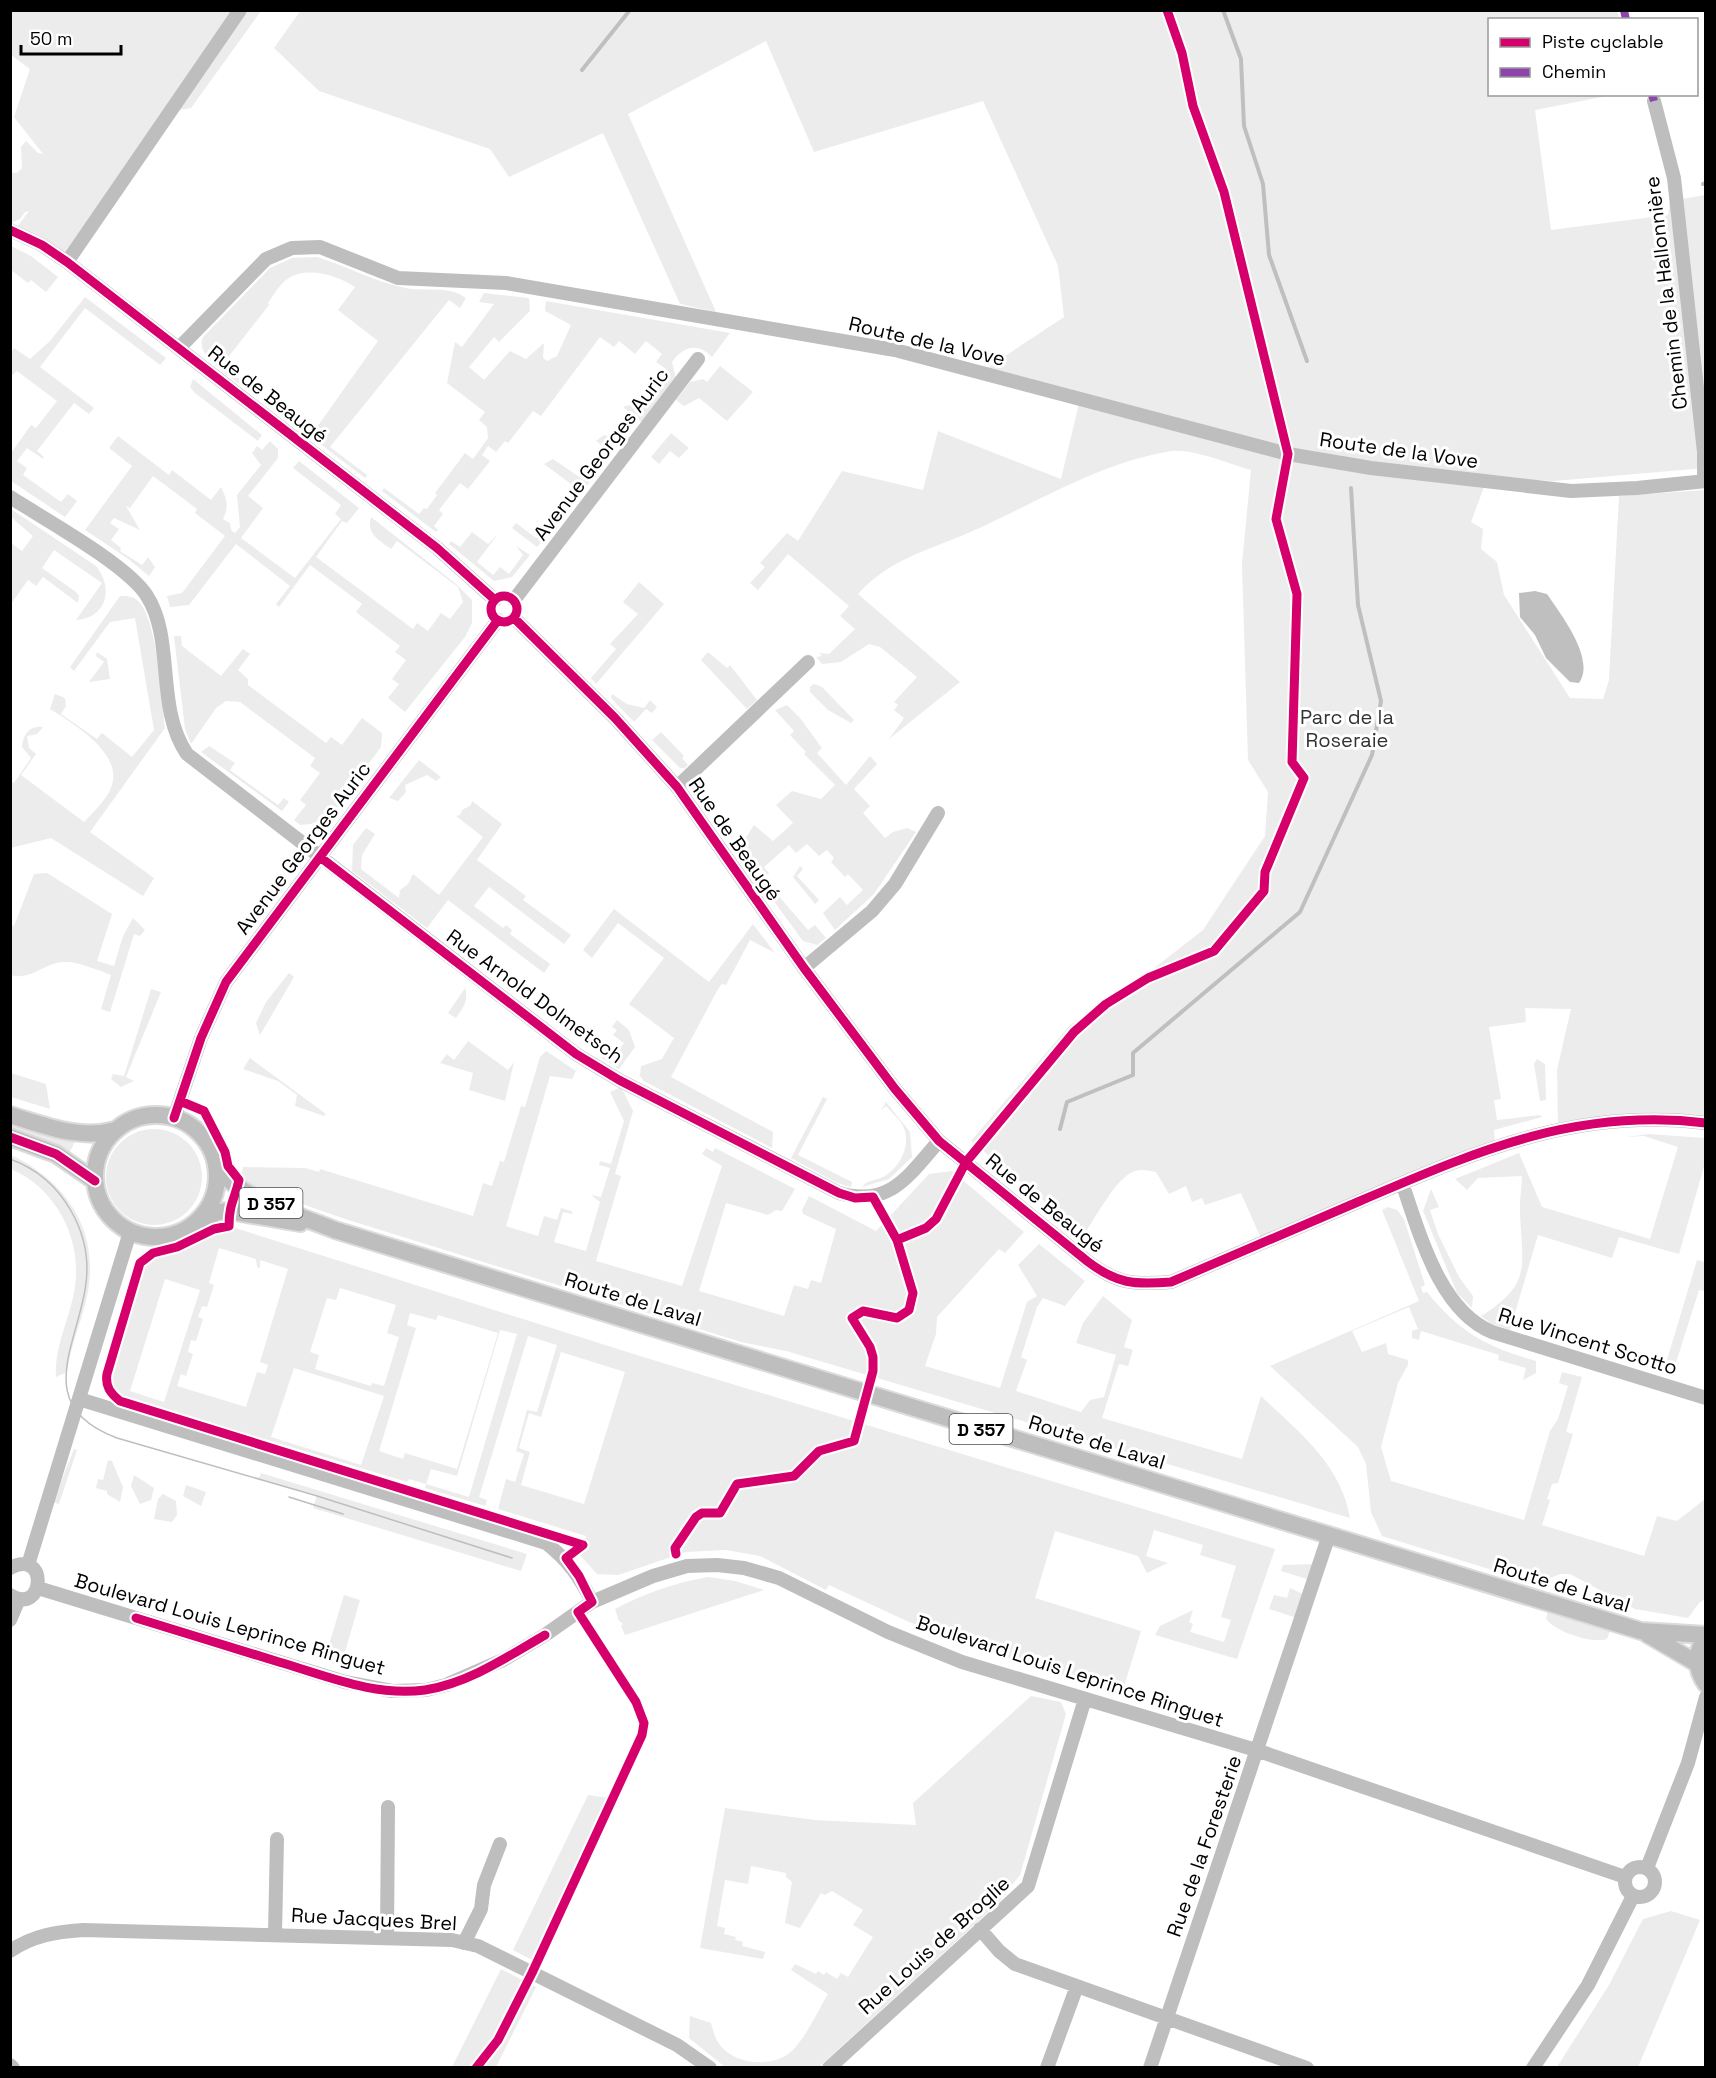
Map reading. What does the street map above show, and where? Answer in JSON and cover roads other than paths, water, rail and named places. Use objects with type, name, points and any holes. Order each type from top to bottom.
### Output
[{"type":"main road","points":[[10,1115],[75,1133],[102,1134],[116,1130],[141,1117],[160,1115],[174,1118],[200,1134],[211,1148],[216,1164],[215,1194],[199,1220],[181,1232],[164,1237],[147,1237],[130,1232],[118,1225],[107,1214],[99,1200],[95,1181],[98,1156],[116,1130]]},
{"type":"main road","points":[[10,1137],[56,1154],[95,1181]]},
{"type":"main road","name":"Route de Laval","points":[[216,1164],[224,1178],[238,1188],[335,1230],[1641,1631],[1706,1636]]},
{"type":"main road","name":"Route de Laval","points":[[199,1220],[218,1212],[236,1212],[335,1230]]},
{"type":"main road","name":"Route de Laval","points":[[1641,1631],[1698,1664]]},
{"type":"main road","points":[[1706,1636],[1699,1650],[1698,1664],[1706,1684]]},
{"type":"street","points":[[67,262],[240,10]]},
{"type":"street","name":"Chemin de la Hallonnière","points":[[1654,101],[1674,178],[1704,452],[1705,481]]},
{"type":"street","name":"Rue de Beaugé","points":[[10,230],[42,245],[67,262],[437,548],[495,600]]},
{"type":"street","name":"Route de la Vove","points":[[179,348],[266,259],[292,248],[320,247],[398,278],[506,283],[895,350],[1288,454],[1347,464],[1571,491],[1637,488],[1705,481]]},
{"type":"street","name":"Avenue Georges Auric","points":[[514,600],[698,359]]},
{"type":"street","name":"Rue Arnold Dolmetsch","points":[[10,497],[128,574],[148,597],[154,613],[172,722],[179,741],[202,768],[576,1054],[619,1080],[839,1193],[855,1198],[885,1195],[939,1141]]},
{"type":"street","points":[[502,596],[514,600],[517,611],[514,618],[506,622],[498,620],[491,611],[495,600],[502,596]]},
{"type":"street","name":"Rue de Beaugé","points":[[514,618],[615,718],[676,787],[804,968],[893,1085],[939,1141],[1106,1276],[1137,1284],[1171,1282],[1402,1184],[1513,1140],[1546,1130],[1622,1120],[1706,1123]]},
{"type":"street","name":"Avenue Georges Auric","points":[[174,1118],[201,1038],[226,982],[498,620]]},
{"type":"street","points":[[676,787],[808,662]]},
{"type":"street","points":[[804,968],[872,911],[895,884],[938,813]]},
{"type":"street","name":"Rue Vincent Scotto","points":[[1402,1184],[1444,1289],[1456,1306],[1477,1324],[1492,1332],[1706,1398]]},
{"type":"street","points":[[28,1565],[130,1232]]},
{"type":"street","points":[[79,1399],[546,1543],[566,1558],[579,1576],[592,1602]]},
{"type":"street","name":"Rue de la Foresterie","points":[[1150,2067],[1329,1535]]},
{"type":"street","points":[[10,1568],[28,1565]]},
{"type":"street","points":[[10,1620],[15,1597],[32,1595],[38,1588],[36,1572],[28,1565]]},
{"type":"street","name":"Boulevard Louis Leprince Ringuet","points":[[38,1588],[345,1682],[392,1691],[426,1690],[471,1676],[545,1635],[592,1602],[653,1576],[687,1566],[717,1565],[744,1568],[779,1578],[888,1632],[963,1662],[1256,1750],[1625,1877]]},
{"type":"street","points":[[1647,1868],[1688,1763],[1706,1697]]},
{"type":"street","name":"Rue Louis de Broglie","points":[[829,2067],[1028,1886],[1085,1699]]},
{"type":"street","points":[[1688,1763],[1706,1740]]},
{"type":"street","points":[[387,1936],[388,1807]]},
{"type":"street","points":[[275,1934],[277,1839]]},
{"type":"street","points":[[464,1943],[481,1909],[484,1885],[500,1844]]},
{"type":"street","points":[[1634,1868],[1647,1868],[1654,1878],[1654,1888],[1643,1897],[1633,1896],[1626,1890],[1625,1877],[1634,1868]]},
{"type":"street","points":[[1533,2067],[1588,1985],[1633,1896]]},
{"type":"street","points":[[980,1929],[1011,1962],[1307,2067]]},
{"type":"street","name":"Rue Jacques Brel","points":[[10,1951],[24,1942],[49,1933],[83,1930],[423,1937],[464,1943],[478,1946],[677,2044],[710,2067]]},
{"type":"street","points":[[1047,2067],[1077,1986]]},
{"type":"waterway","points":[[582,70],[630,10]]},
{"type":"waterway","points":[[1223,10],[1241,59],[1244,126],[1263,184],[1269,255],[1307,361]]},
{"type":"waterway","points":[[1060,1129],[1067,1102],[1133,1075],[1133,1053],[1300,912],[1372,755],[1381,701],[1358,605],[1351,488]]},
{"type":"tram line","points":[[10,1159],[29,1168],[60,1194],[80,1229],[87,1269],[85,1290],[66,1374],[68,1393],[76,1410],[91,1425],[117,1438],[314,1495],[512,1558]]},
{"type":"tram line","points":[[289,1497],[343,1514]]},
{"type":"park label","name":"Parc de la Roseraie","points":[[1347,728]]}]
